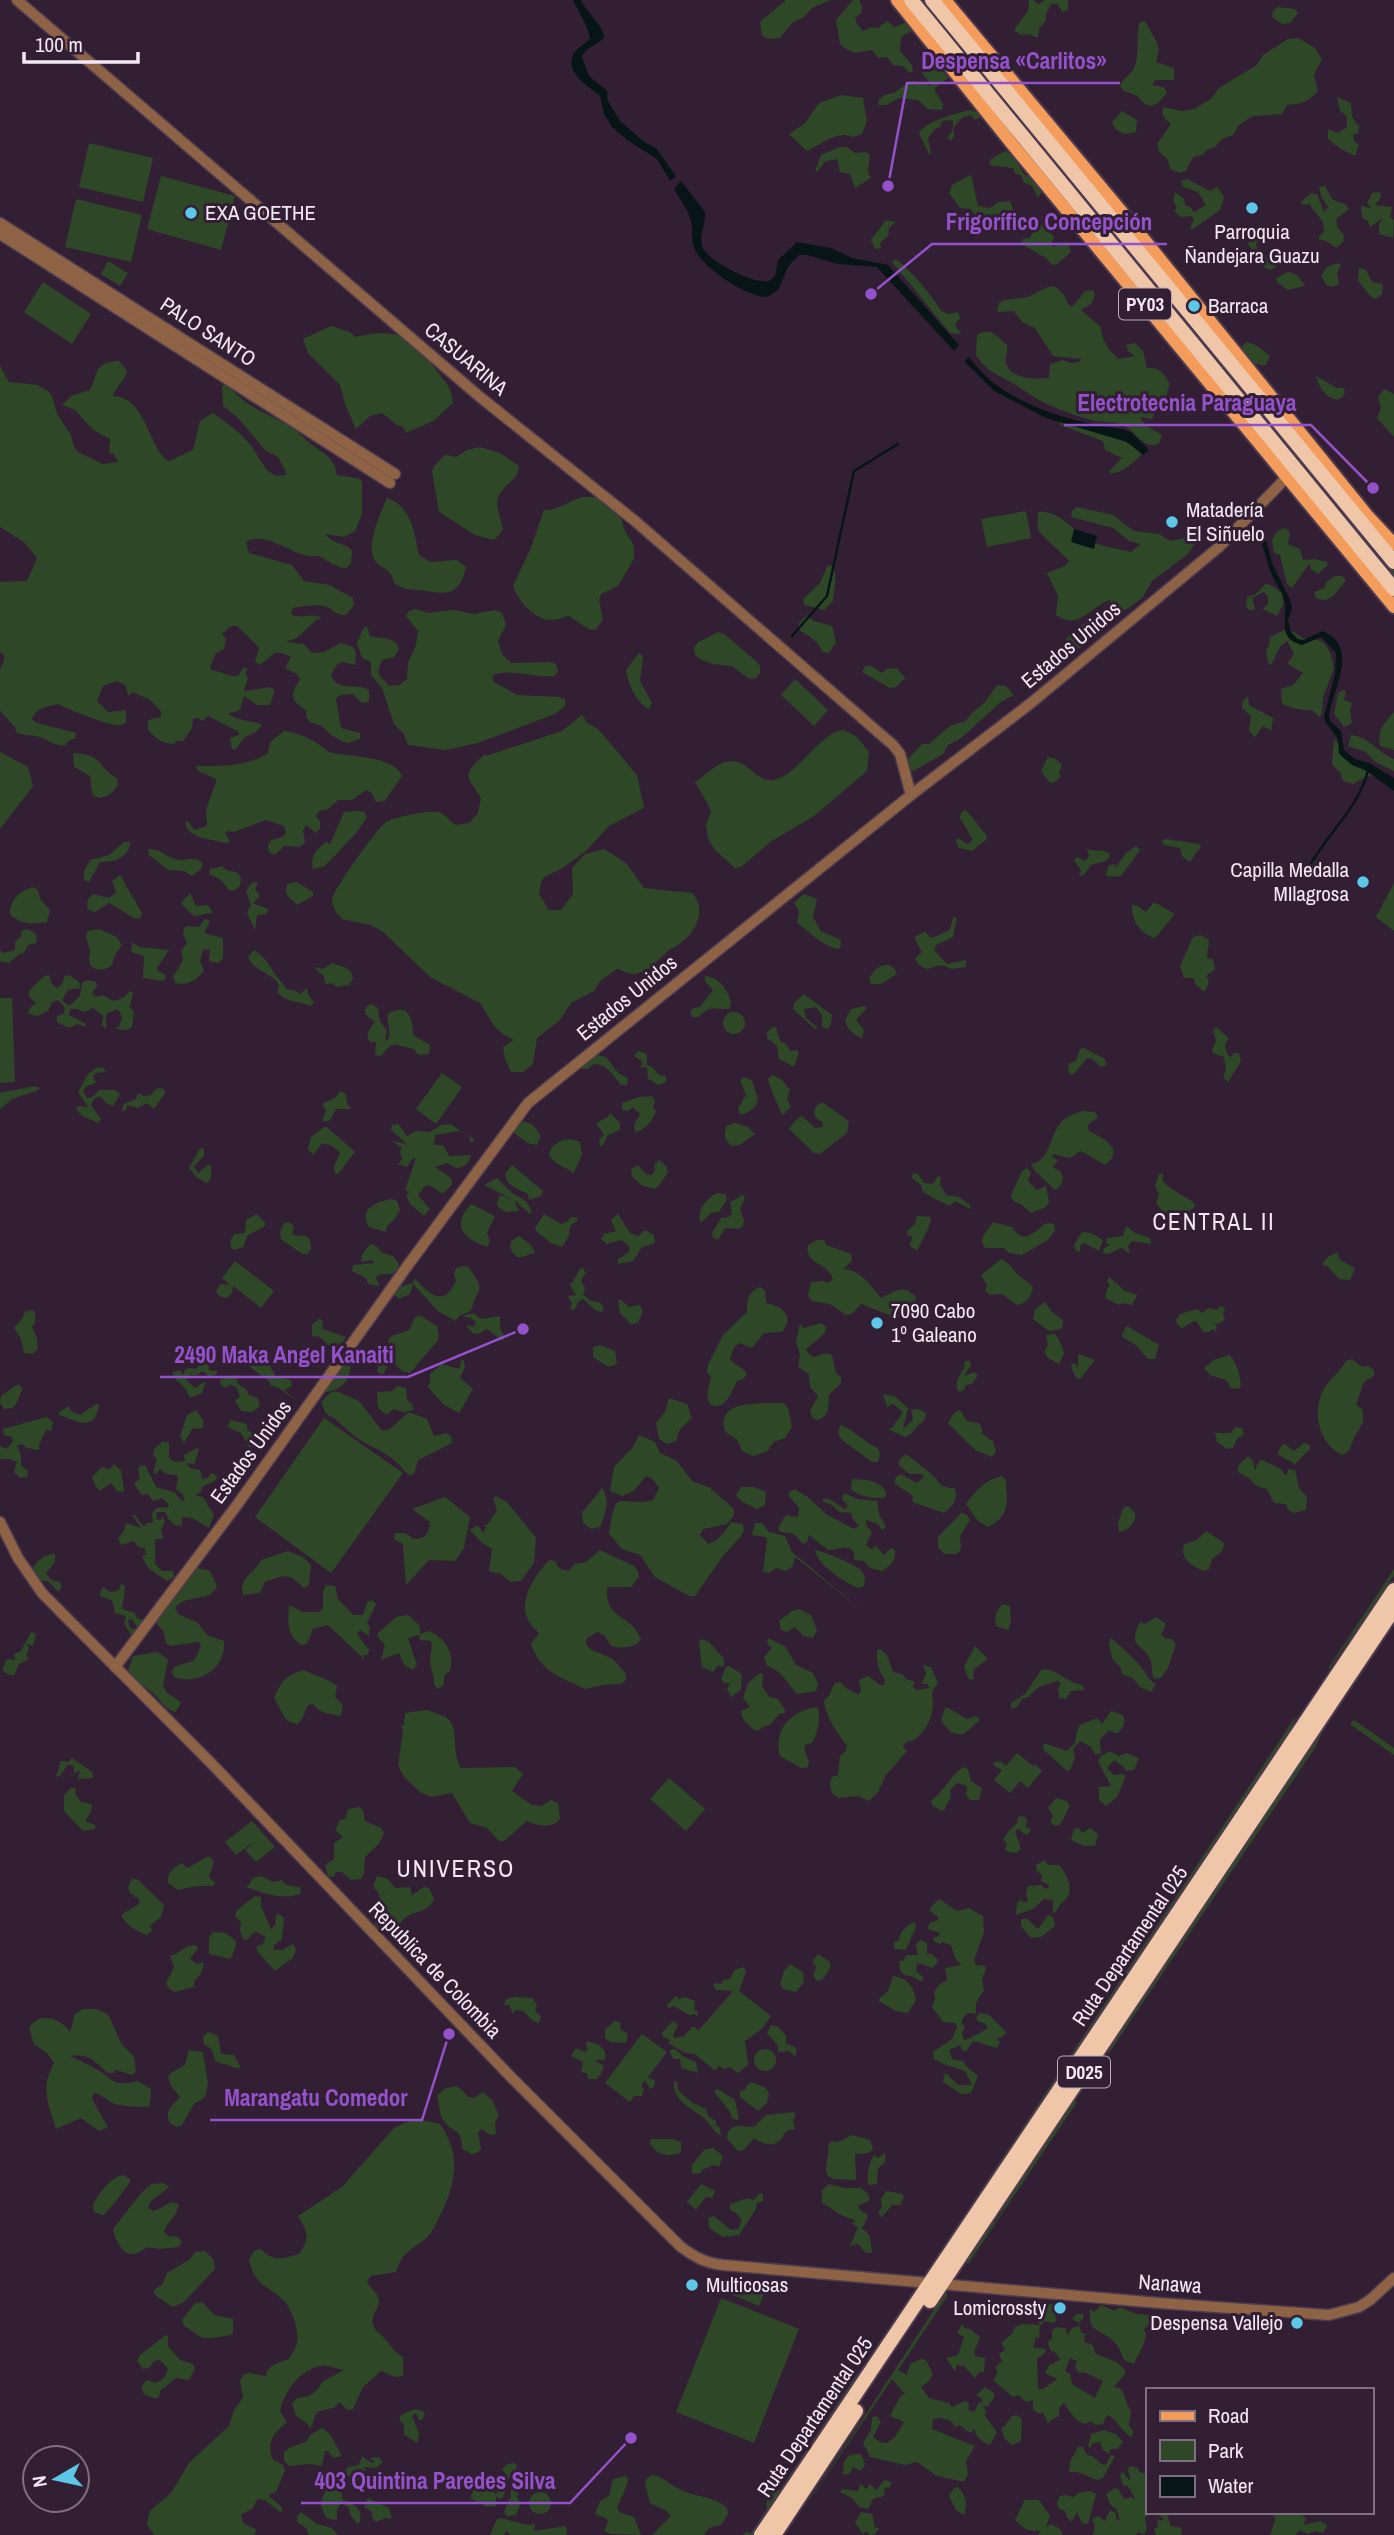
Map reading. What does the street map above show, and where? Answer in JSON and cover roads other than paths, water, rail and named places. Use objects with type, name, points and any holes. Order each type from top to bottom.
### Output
[{"type":"highway","name":"PY03","points":[[911,0],[1394,589]]},
{"type":"highway","name":"PY03","points":[[932,0],[1394,562]]},
{"type":"highway","name":"Ruta Departamental 025","points":[[774,2535],[1394,1590]]},
{"type":"highway","name":"Ruta Departamental 025","points":[[761,2535],[866,2364],[937,2283],[1394,1609]]},
{"type":"highway","points":[[785,2518],[800,2524]]},
{"type":"main road","name":"PY03","points":[[897,0],[1394,607]]},
{"type":"main road","name":"PY03","points":[[946,0],[1394,544]]},
{"type":"main road","points":[[1059,138],[1112,216]]},
{"type":"main road","points":[[1348,491],[1377,542]]},
{"type":"street","name":"CASUARINA","points":[[17,0],[480,397],[635,521],[893,745],[900,754],[911,795]]},
{"type":"street","name":"PALO SANTO","points":[[0,223],[392,479],[0,234]]},
{"type":"street","name":"Estados Unidos","points":[[115,1667],[237,1505],[528,1103],[911,795],[1031,703],[1219,547],[1287,477]]},
{"type":"street","name":"Republica de Colombia","points":[[0,1522],[18,1558],[42,1593],[212,1763],[508,2074],[681,2247],[708,2263],[937,2283]]},
{"type":"street","name":"Nanawa","points":[[937,2283],[1329,2315],[1359,2307],[1394,2278]]},
{"type":"water","points":[[573,0],[581,0],[604,37],[582,57],[589,76],[607,91],[608,101],[620,121],[643,141],[656,148],[676,176],[670,181],[657,159],[612,127],[604,114],[600,96],[575,74],[571,62],[573,55],[590,39]]},
{"type":"water","points":[[681,181],[705,212],[702,246],[722,265],[743,276],[769,281],[775,276],[778,260],[797,242],[831,248],[852,258],[888,265],[959,345],[954,351],[877,267],[838,264],[799,255],[788,267],[778,290],[767,297],[738,287],[716,273],[695,250],[690,218],[674,189]]},
{"type":"water","points":[[968,357],[991,381],[1020,400],[1071,419],[1123,429],[1132,433],[1149,450],[1143,455],[1127,442],[1046,418],[994,391],[965,362]]},
{"type":"water","points":[[1253,522],[1266,540],[1272,563],[1290,600],[1292,608],[1288,620],[1291,632],[1303,640],[1323,631],[1334,638],[1340,647],[1341,669],[1329,715],[1330,721],[1341,731],[1344,750],[1355,759],[1369,763],[1394,778],[1394,791],[1339,754],[1338,739],[1324,716],[1335,674],[1336,653],[1321,637],[1302,645],[1288,637],[1284,599],[1261,544],[1250,526]]},
{"type":"water","points":[[1074,529],[1097,536],[1094,549],[1071,542]]},
{"type":"waterway","points":[[792,636],[827,596],[854,471],[898,444]]},
{"type":"waterway","points":[[1309,867],[1359,795],[1368,769]]},
{"type":"place","name":"Despensa «Carlitos»","points":[[888,186]]},
{"type":"place","name":"Parroquia Ñandejara Guazu","points":[[1252,208]]},
{"type":"place","name":"EXA GOETHE","points":[[191,213]]},
{"type":"place","name":"Frigorífico Concepción","points":[[871,294]]},
{"type":"place","name":"Barraca","points":[[1194,306]]},
{"type":"place","name":"Electrotecnia Paraguaya","points":[[1373,488]]},
{"type":"place","name":"Matadería El Siñuelo","points":[[1172,522]]},
{"type":"place","name":"Capilla Medalla MIlagrosa","points":[[1363,882]]},
{"type":"place","name":"7090 Cabo 1º Galeano","points":[[877,1323]]},
{"type":"place","name":"2490 Maka Angel Kanaiti","points":[[523,1329]]},
{"type":"place","name":"Marangatu Comedor","points":[[449,2034]]},
{"type":"place","name":"Multicosas","points":[[692,2285]]},
{"type":"place","name":"Lomicrossty","points":[[1060,2308]]},
{"type":"place","name":"Despensa Vallejo","points":[[1297,2323]]},
{"type":"place","name":"403 Quintina Paredes Silva","points":[[631,2438]]},
{"type":"district","name":"CENTRAL II","points":[[1214,1222]]},
{"type":"district","name":"UNIVERSO","points":[[456,1869]]}]
